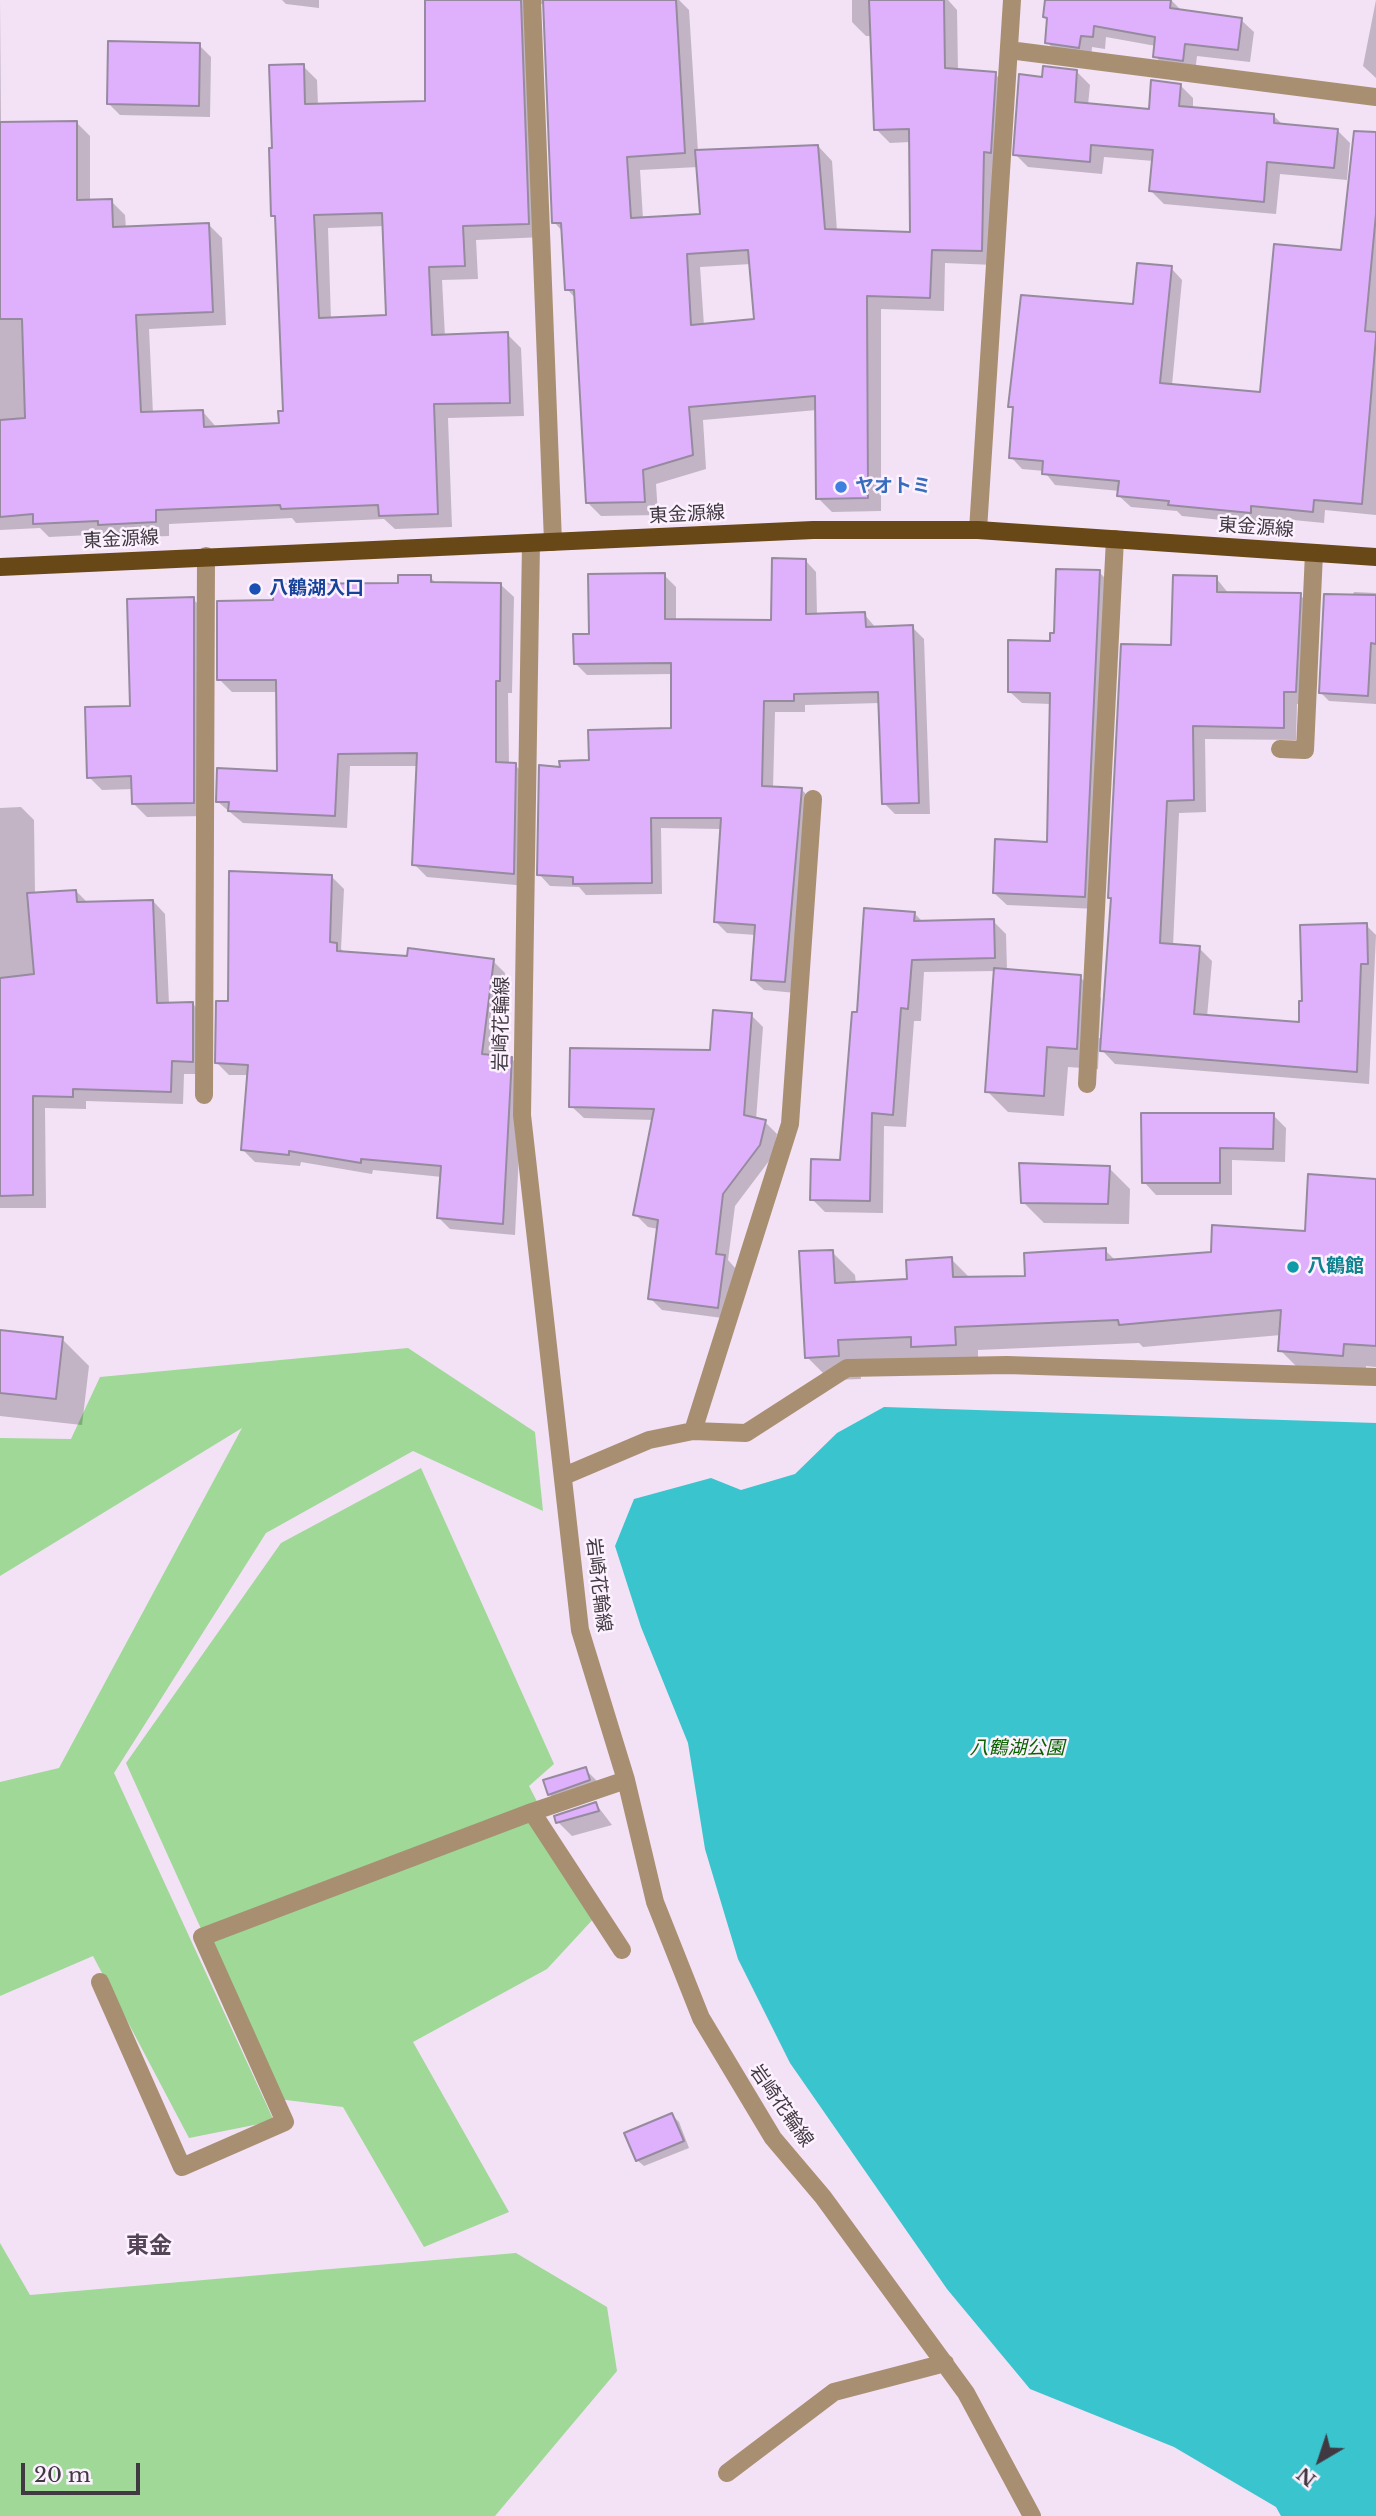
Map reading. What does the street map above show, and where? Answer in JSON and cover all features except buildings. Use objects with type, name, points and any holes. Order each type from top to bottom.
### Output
[{"type":"main road","name":"東金源線","points":[[0,567],[813,530],[978,530],[1376,557]]},
{"type":"street","points":[[532,0],[553,542]]},
{"type":"street","points":[[978,530],[1012,0]]},
{"type":"street","points":[[1009,50],[1376,97]]},
{"type":"street","points":[[1087,1084],[1115,539]]},
{"type":"street","name":"岩崎花輪線","points":[[531,543],[522,1115],[580,1630],[626,1780],[655,1902],[701,2018],[773,2138],[823,2197],[966,2393],[1032,2516]]},
{"type":"street","points":[[1280,749],[1305,750],[1314,553]]},
{"type":"street","points":[[204,1095],[206,556]]},
{"type":"street","points":[[693,1431],[790,1124],[813,799]]},
{"type":"street","points":[[564,1476],[649,1440],[693,1431],[746,1433],[847,1368],[1007,1366],[1376,1377]]},
{"type":"street","points":[[100,1982],[182,2167],[285,2122],[202,1937],[532,1812],[626,1780]]},
{"type":"street","points":[[532,1812],[622,1950]]},
{"type":"street","points":[[727,2473],[834,2392],[945,2363]]},
{"type":"green space","points":[[408,1348],[535,1432],[543,1511],[413,1451],[266,1533],[114,1773],[274,2121],[189,2138],[93,1956],[0,1996],[0,1782],[59,1768],[242,1428],[0,1576],[0,1438],[71,1439],[100,1377]]},
{"type":"green space","points":[[421,1468],[554,1764],[529,1786],[596,1916],[547,1969],[413,2042],[509,2212],[424,2247],[343,2107],[278,2099],[126,1763],[281,1543]]},
{"type":"green space","points":[[0,2243],[30,2295],[516,2253],[607,2307],[617,2371],[495,2516],[0,2516]]},
{"type":"water","name":"八鶴湖公園","points":[[884,1407],[1376,1423],[1376,2516],[1281,2516],[1276,2507],[1174,2447],[1030,2389],[947,2289],[790,2063],[738,1959],[705,1849],[688,1743],[641,1627],[615,1546],[634,1499],[711,1478],[741,1490],[795,1474],[837,1433]]},
{"type":"place","name":"ヤオトミ","points":[[841,487]]},
{"type":"place","name":"八鶴湖入口","points":[[255,589]]},
{"type":"place","name":"八鶴館","points":[[1293,1267]]},
{"type":"district","name":"東金","points":[[149,2247]]}]
